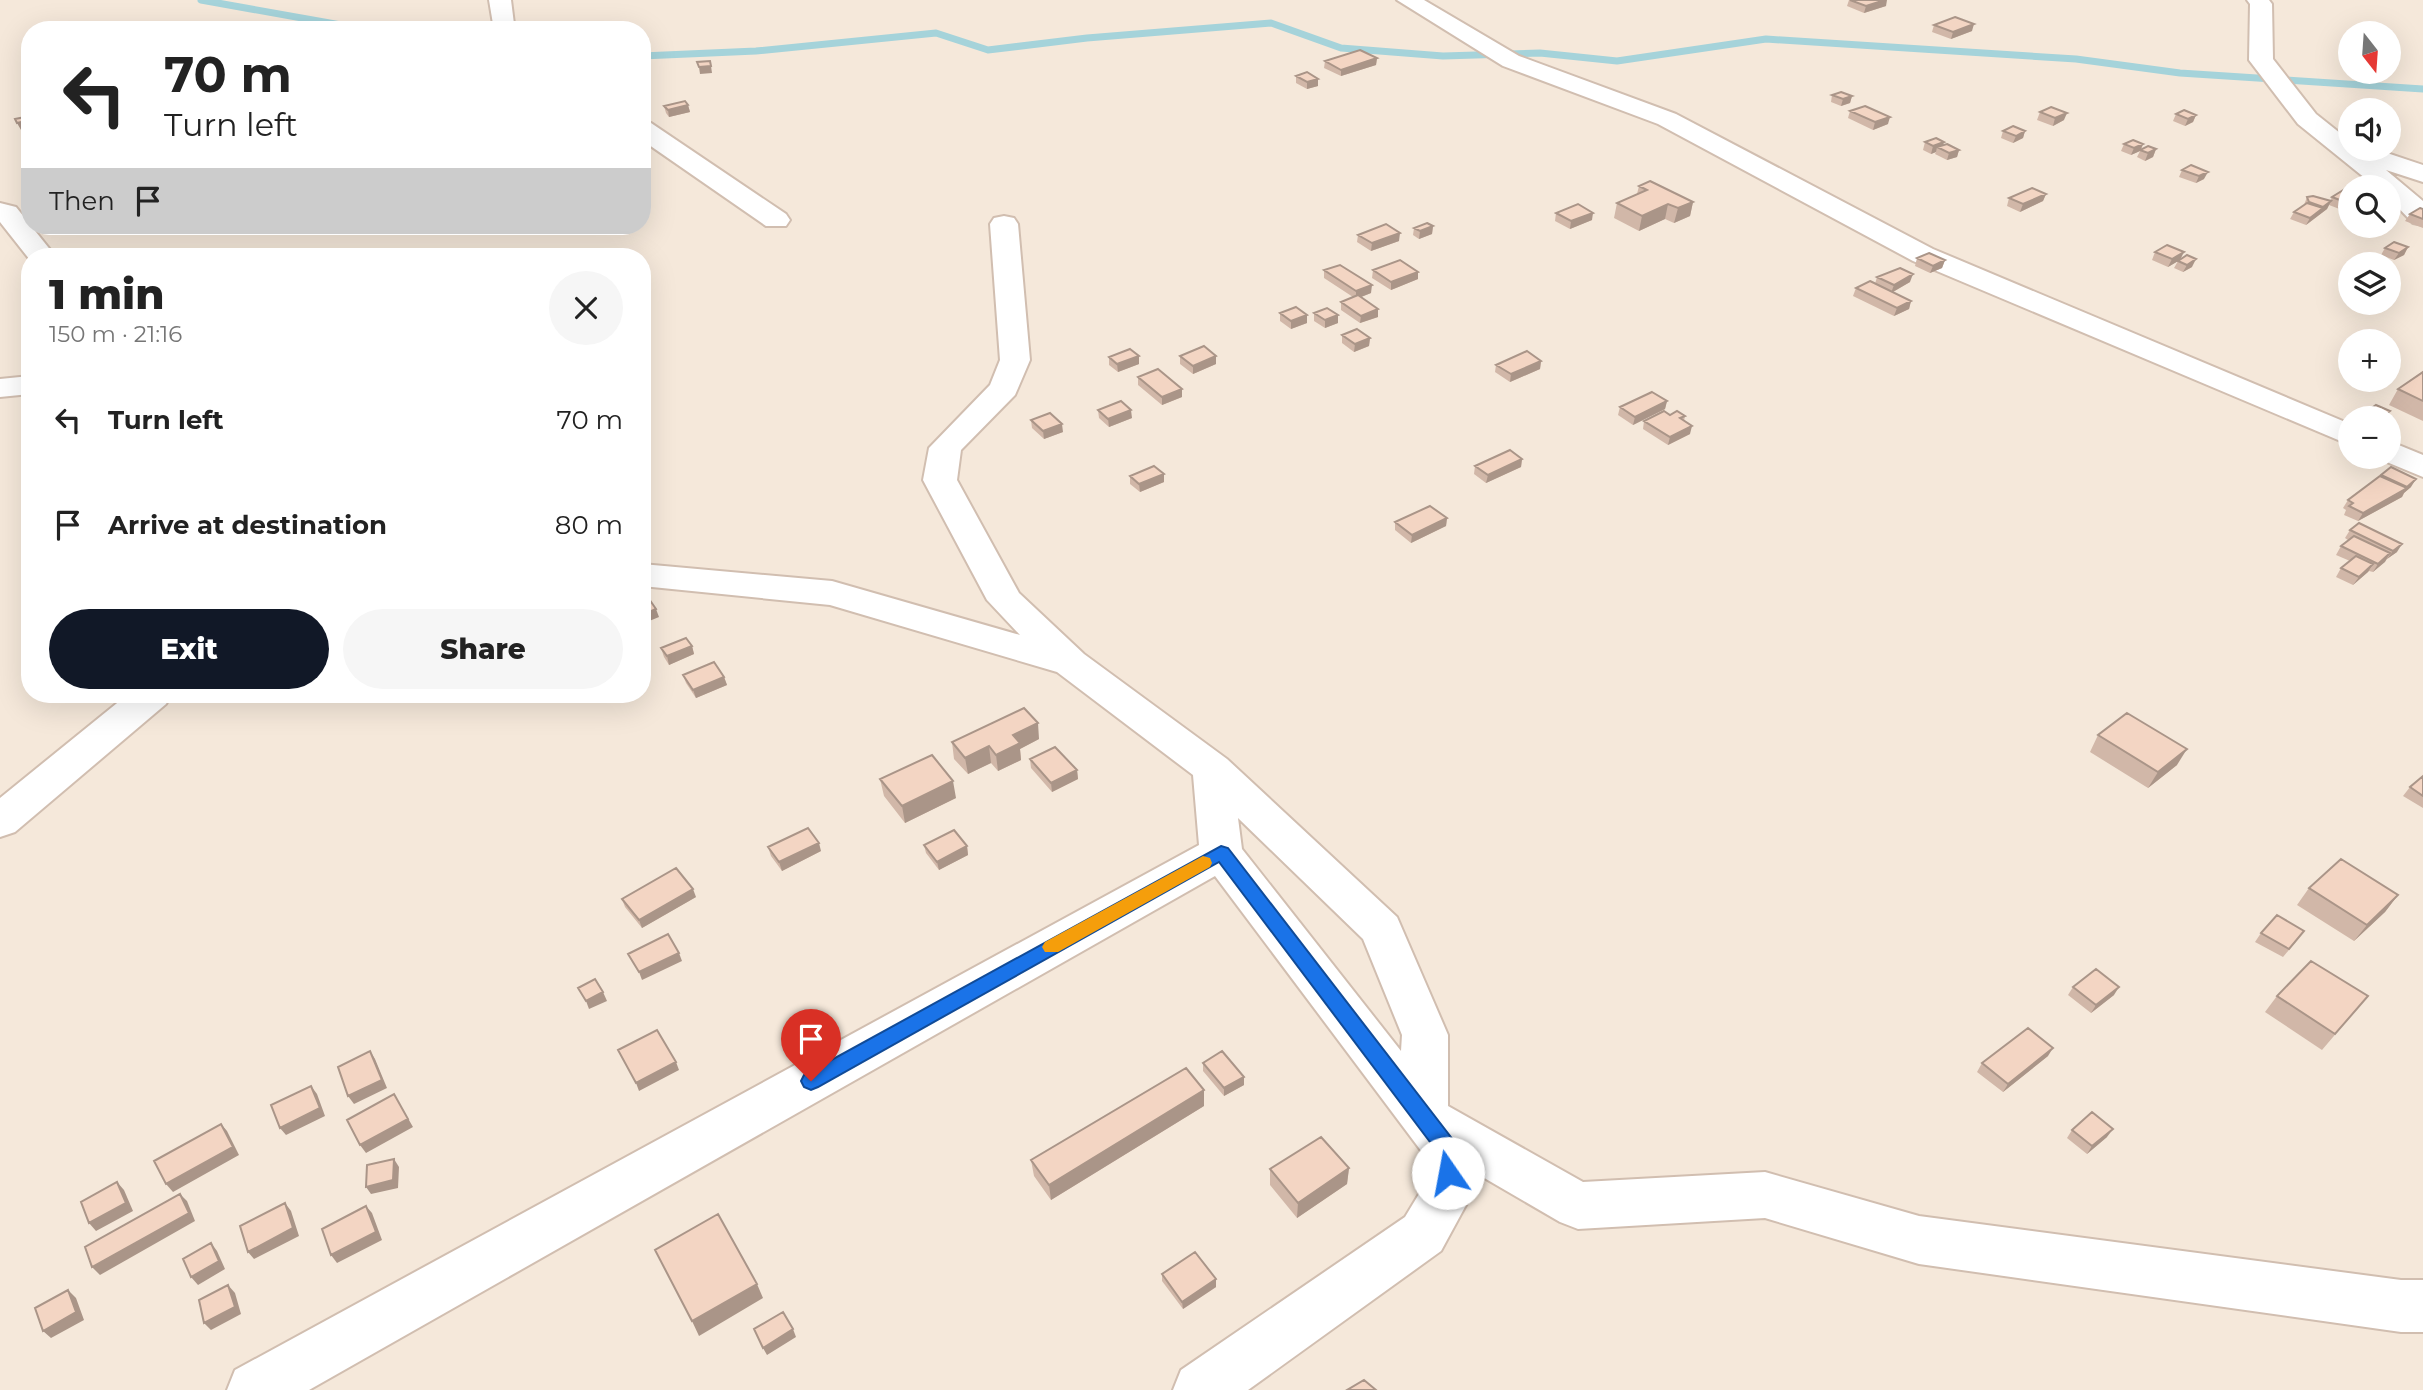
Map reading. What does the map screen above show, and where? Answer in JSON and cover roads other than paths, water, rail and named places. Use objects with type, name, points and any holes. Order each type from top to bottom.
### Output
[{"type":"street","points":[[500,0],[502,21]]},
{"type":"street","points":[[1408,0],[1511,61],[1667,119],[1923,255],[2338,430]]},
{"type":"street","points":[[2258,0],[2261,4],[2261,60],[2307,119],[2338,141]]},
{"type":"street","points":[[651,134],[776,220]]},
{"type":"street","points":[[2362,161],[2423,217]]},
{"type":"street","points":[[2387,161],[2423,174]]},
{"type":"street","points":[[0,211],[8,213],[21,230]]},
{"type":"street","points":[[1004,225],[1014,360],[1004,388],[945,448],[940,480],[1005,600],[1071,663],[1213,769],[1381,929],[1425,1035],[1424,1118]]},
{"type":"street","points":[[0,388],[21,387]]},
{"type":"street","points":[[2401,457],[2423,467]]},
{"type":"street","points":[[651,576],[832,593],[1071,663]]},
{"type":"street","points":[[0,821],[142,703]]},
{"type":"street","points":[[1200,1390],[1423,1234],[1447,1194],[1450,1152],[1221,853],[1213,769]]},
{"type":"street","points":[[255,1390],[1221,853]]},
{"type":"street","points":[[1424,1118],[1578,1206],[1765,1195],[1919,1240],[2387,1304],[2423,1306]]},
{"type":"waterway","points":[[201,0],[319,21]]},
{"type":"waterway","points":[[651,56],[756,51],[936,33],[988,50],[1087,38],[1271,23],[1341,48],[1443,56],[1540,53],[1617,61],[1766,39],[2076,59],[2180,73],[2423,89]]}]
